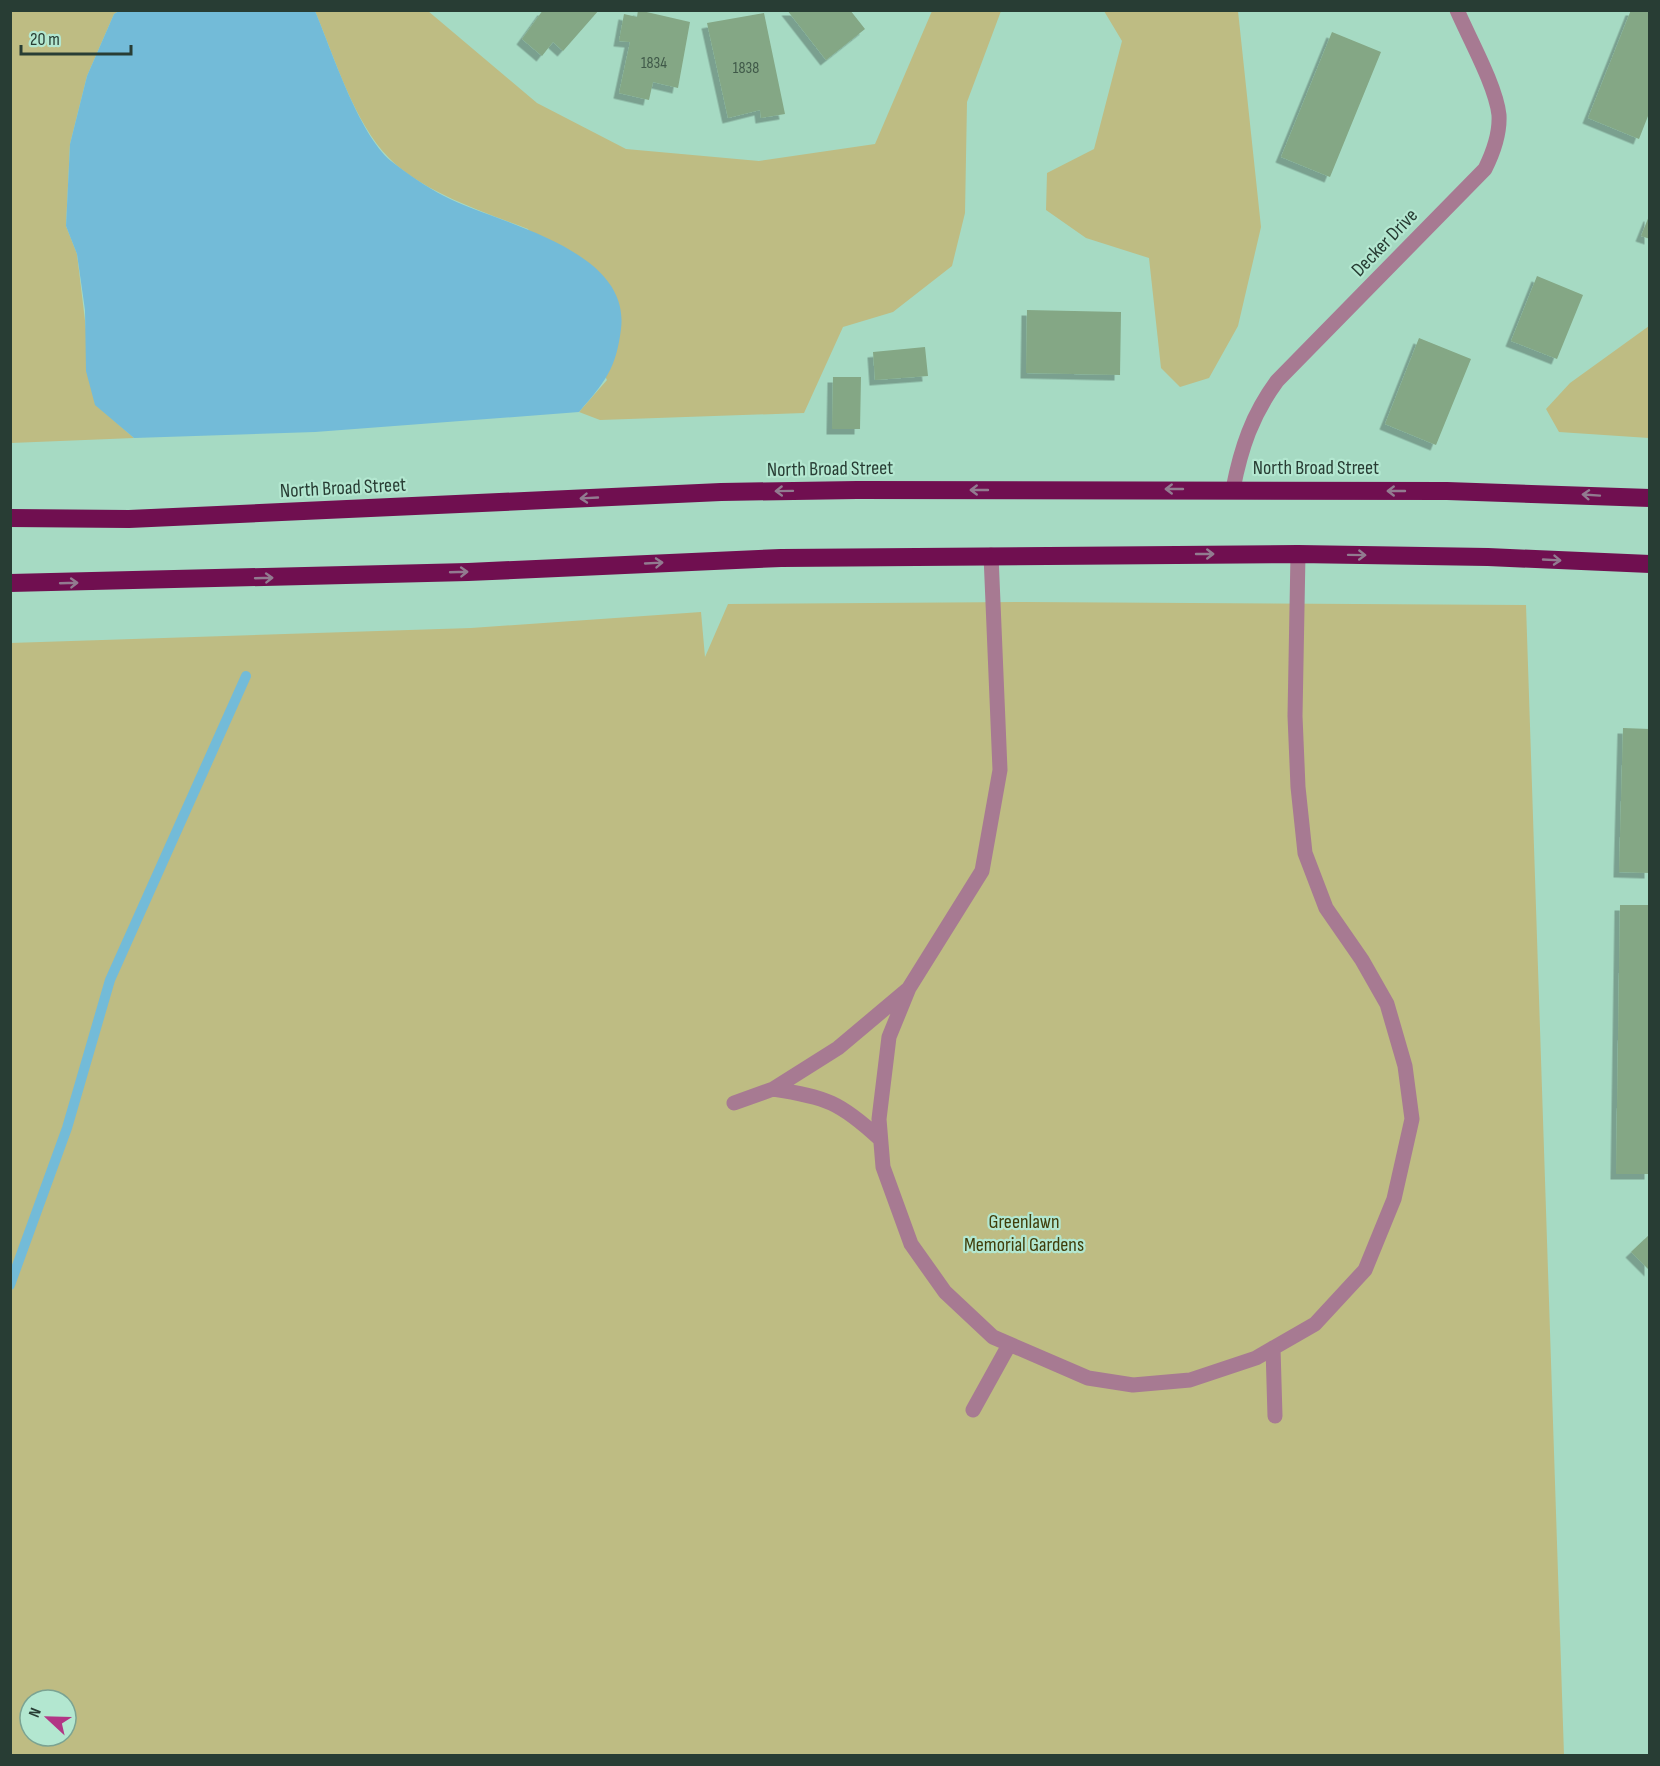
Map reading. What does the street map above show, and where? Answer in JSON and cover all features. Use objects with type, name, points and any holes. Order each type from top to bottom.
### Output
[{"type":"highway","name":"North Broad Street","points":[[10,518],[129,519],[721,492],[1233,489],[1469,491],[1650,498]]},
{"type":"highway","points":[[10,583],[456,572],[720,559],[991,555],[1298,554],[1488,557],[1650,564]]},
{"type":"street","name":"Decker Drive","points":[[1233,489],[1249,426],[1271,388],[1485,169],[1493,152],[1499,115],[1494,96],[1457,10]]},
{"type":"street","points":[[991,555],[1000,770],[995,803],[982,872],[909,988],[889,1037],[879,1119],[883,1167],[911,1244],[945,1292],[993,1337],[1088,1378],[1133,1386],[1190,1380],[1256,1358],[1315,1324],[1365,1270],[1394,1199],[1412,1119],[1405,1066],[1387,1004],[1362,960],[1326,908],[1305,853],[1298,787],[1295,716],[1298,554]]},
{"type":"street","points":[[734,1103],[773,1089],[838,1048],[909,988]]},
{"type":"street","points":[[773,1089],[816,1096],[851,1112],[880,1138]]},
{"type":"street","points":[[973,1410],[1009,1345]]},
{"type":"street","points":[[1273,1348],[1275,1416]]},
{"type":"green space","points":[[10,11],[119,11],[114,14],[87,76],[70,144],[66,226],[77,254],[95,404],[134,438],[11,443]]},
{"type":"green space","points":[[315,11],[428,11],[537,103],[626,149],[759,161],[875,144],[932,11],[1001,11],[967,102],[965,213],[952,266],[893,312],[843,327],[804,413],[600,420],[579,412],[607,380],[528,229],[436,191],[418,181],[389,158],[365,127],[355,108]]},
{"type":"green space","points":[[1104,11],[1238,11],[1261,227],[1238,326],[1209,378],[1180,387],[1161,368],[1149,258],[1086,238],[1046,210],[1047,173],[1094,149],[1122,41]]},
{"type":"green space","points":[[1649,326],[1649,438],[1559,432],[1546,409],[1570,383]]},
{"type":"green space","name":"Greenlawn Memorial Gardens","points":[[1025,602],[1526,605],[1564,1755],[11,1755],[10,643],[471,628],[701,612],[705,657],[728,604]]},
{"type":"water","points":[[119,11],[315,11],[357,112],[379,148],[391,161],[444,196],[556,243],[584,259],[605,278],[618,301],[621,329],[616,355],[608,374],[596,392],[579,412],[315,432],[134,438],[95,405],[86,371],[85,310],[77,254],[66,226],[70,144],[87,76],[114,14]]},
{"type":"building","points":[[543,10],[599,10],[563,51],[553,42],[542,56],[522,39]]},
{"type":"building","points":[[638,10],[690,22],[678,88],[653,82],[649,100],[619,93],[630,42],[619,41],[624,14],[637,17]]},
{"type":"building","points":[[787,10],[850,10],[865,29],[826,60]]},
{"type":"building","points":[[1631,10],[1650,10],[1650,111],[1639,139],[1588,118]]},
{"type":"building","points":[[764,13],[785,114],[761,118],[760,110],[728,118],[707,23]]},
{"type":"building","points":[[1332,32],[1381,52],[1330,177],[1281,157]]},
{"type":"building","points":[[1650,216],[1650,239],[1641,236]]},
{"type":"building","points":[[1537,276],[1583,295],[1557,359],[1511,341]]},
{"type":"building","points":[[1027,310],[1121,312],[1120,375],[1026,373]]},
{"type":"building","points":[[1419,338],[1471,359],[1436,445],[1385,424]]},
{"type":"building","points":[[925,347],[928,376],[875,380],[873,352]]},
{"type":"building","points":[[833,377],[861,377],[860,429],[832,429]]},
{"type":"building","points":[[1623,728],[1650,729],[1650,873],[1619,872]]},
{"type":"building","points":[[1620,905],[1650,905],[1650,1174],[1616,1174]]},
{"type":"building","points":[[1650,1234],[1650,1271],[1631,1252]]},
{"type":"waterway","points":[[10,1285],[67,1128],[110,980],[246,676]]}]
